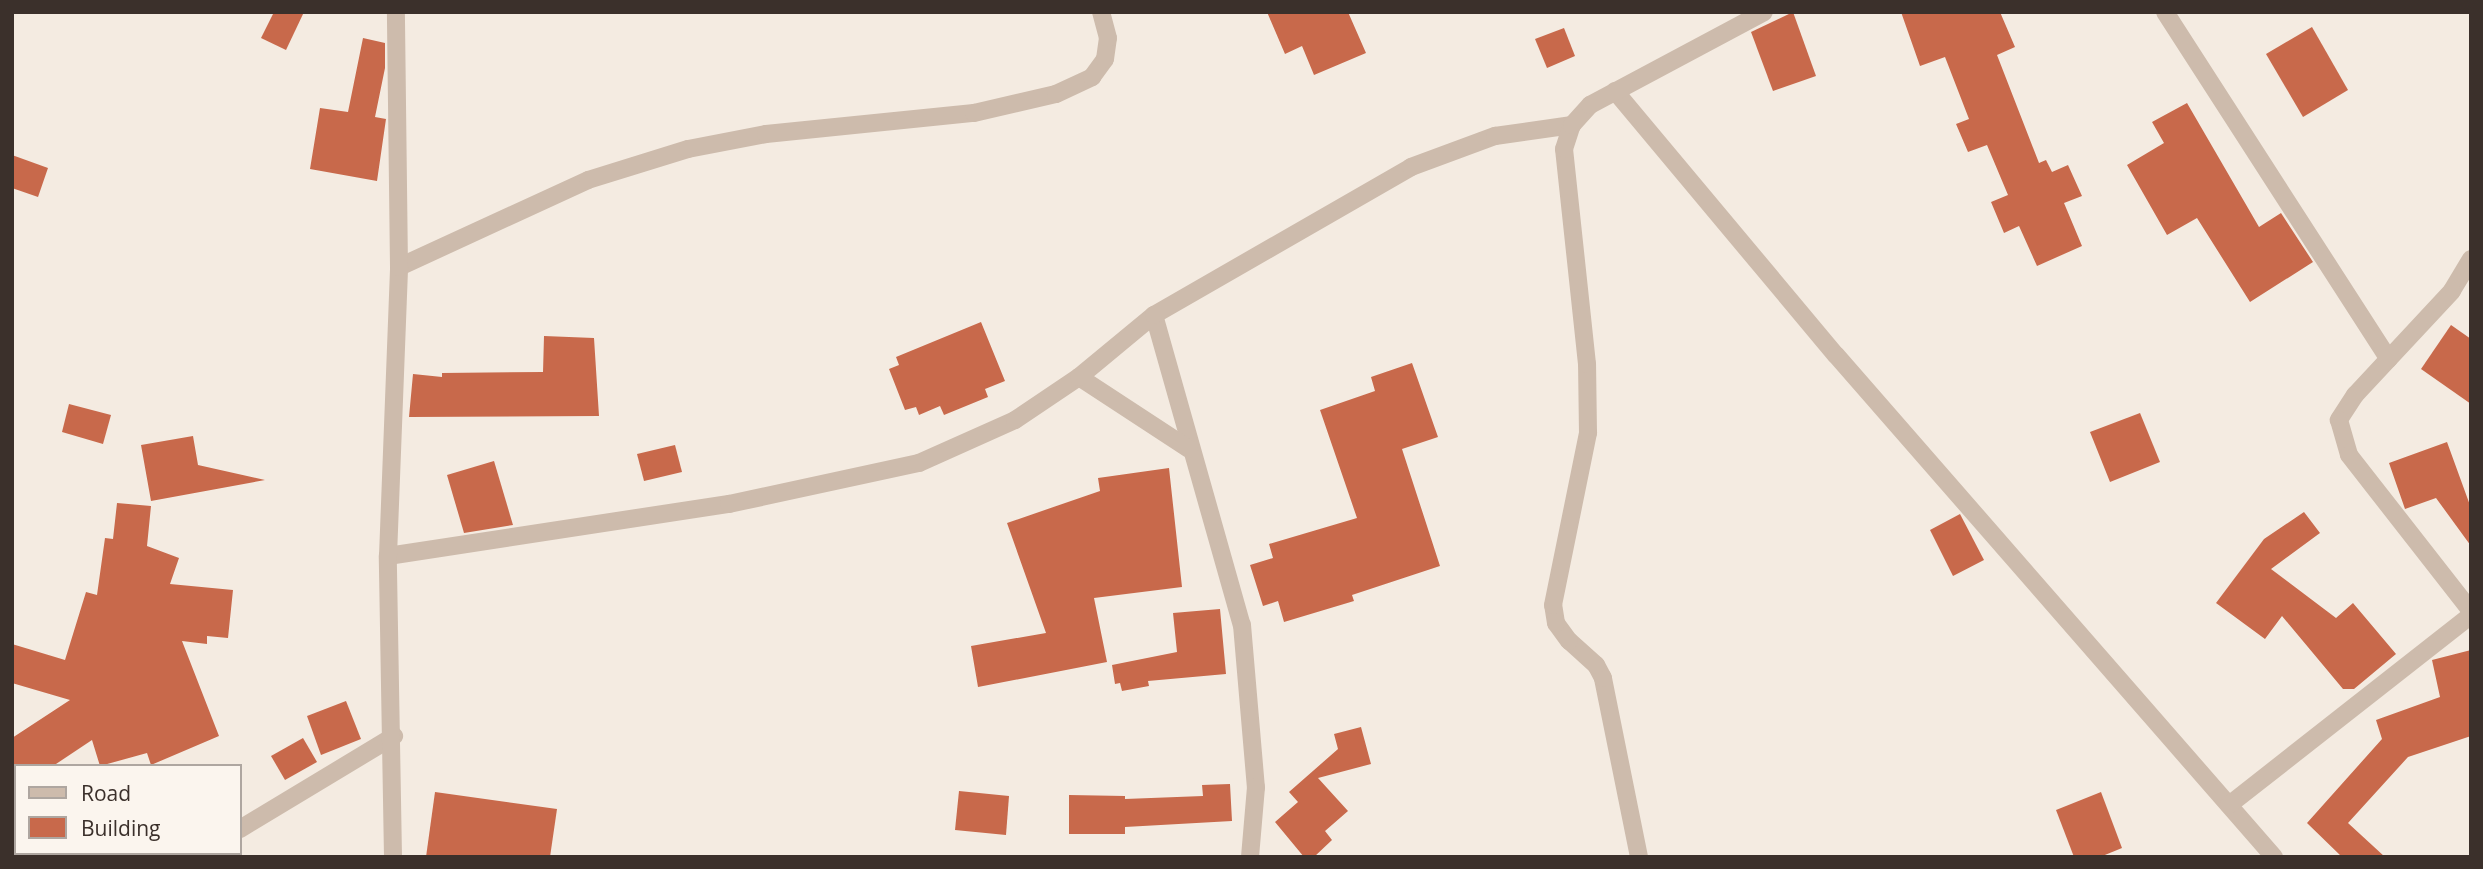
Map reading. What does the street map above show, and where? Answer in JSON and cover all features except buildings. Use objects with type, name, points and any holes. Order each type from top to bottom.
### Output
[{"type":"street","points":[[393,857],[394,736],[388,556],[399,267],[396,12]]},
{"type":"street","points":[[399,267],[588,180],[688,149],[766,134],[974,113],[1056,94],[1092,77],[1105,59],[1108,38],[1101,12]]},
{"type":"street","points":[[1639,857],[1602,678],[1596,665],[1569,641],[1556,623],[1553,605],[1588,432],[1587,364],[1564,149],[1572,125],[1590,105],[1764,12]]},
{"type":"street","points":[[2165,12],[2389,359]]},
{"type":"street","points":[[1615,91],[1836,355],[2274,857]]},
{"type":"street","points":[[388,556],[729,504],[919,463],[1015,420],[1079,377],[1154,315],[1411,167],[1495,136],[1572,125]]},
{"type":"street","points":[[2229,805],[2471,613],[2390,514],[2349,455],[2339,432],[2343,411],[2452,291],[2471,259]]},
{"type":"street","points":[[2452,291],[2471,285]]},
{"type":"street","points":[[1154,315],[1189,449],[1228,565],[1242,625],[1256,787],[1250,857]]},
{"type":"street","points":[[1079,377],[1189,449]]},
{"type":"street","points":[[242,828],[394,736]]}]
